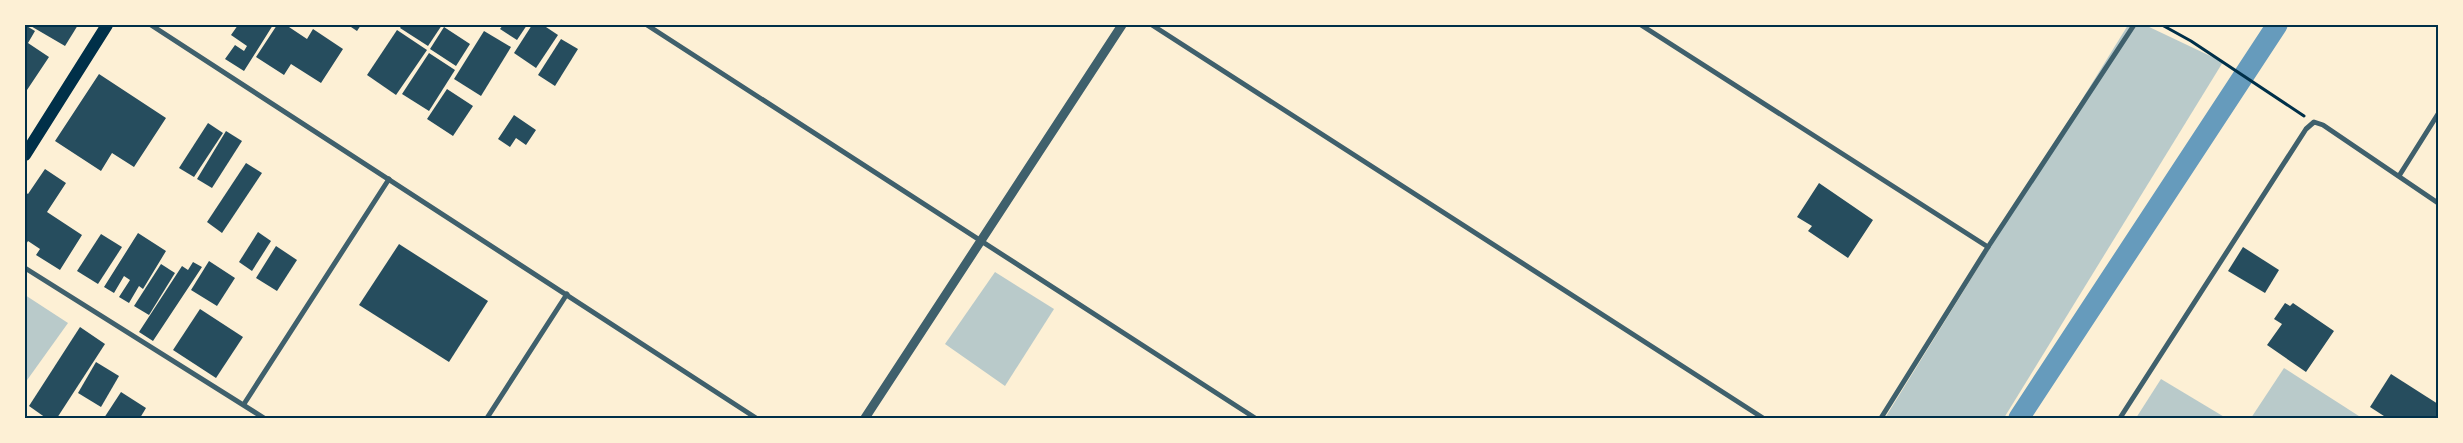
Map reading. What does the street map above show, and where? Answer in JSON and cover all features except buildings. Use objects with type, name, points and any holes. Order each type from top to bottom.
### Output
[{"type":"main road","points":[[25,155],[107,25]]},
{"type":"street","points":[[151,25],[756,418]]},
{"type":"street","points":[[647,25],[1255,418]]},
{"type":"street","points":[[865,418],[1122,25]]},
{"type":"street","points":[[1152,25],[1764,418]]},
{"type":"street","points":[[1641,25],[1988,247]]},
{"type":"street","points":[[1881,418],[1988,247],[2134,25]]},
{"type":"street","points":[[2400,176],[2438,114]]},
{"type":"street","points":[[2120,418],[2306,129],[2314,122],[2400,176],[2438,203]]},
{"type":"street","points":[[244,404],[388,179]]},
{"type":"street","points":[[25,268],[264,418]]},
{"type":"street","points":[[487,418],[567,294]]},
{"type":"path","points":[[2162,25],[2191,41],[2273,93],[2314,122]]},
{"type":"shaded area","points":[[2128,25],[2145,25],[2223,62],[2004,418],[1885,418]]},
{"type":"shaded area","points":[[995,272],[1054,309],[1005,386],[945,344]]},
{"type":"shaded area","points":[[25,295],[68,323],[25,383]]},
{"type":"shaded area","points":[[2284,368],[2362,418],[2251,418]]},
{"type":"shaded area","points":[[2161,379],[2226,418],[2136,418]]},
{"type":"waterway","points":[[2019,418],[2277,25]]}]
